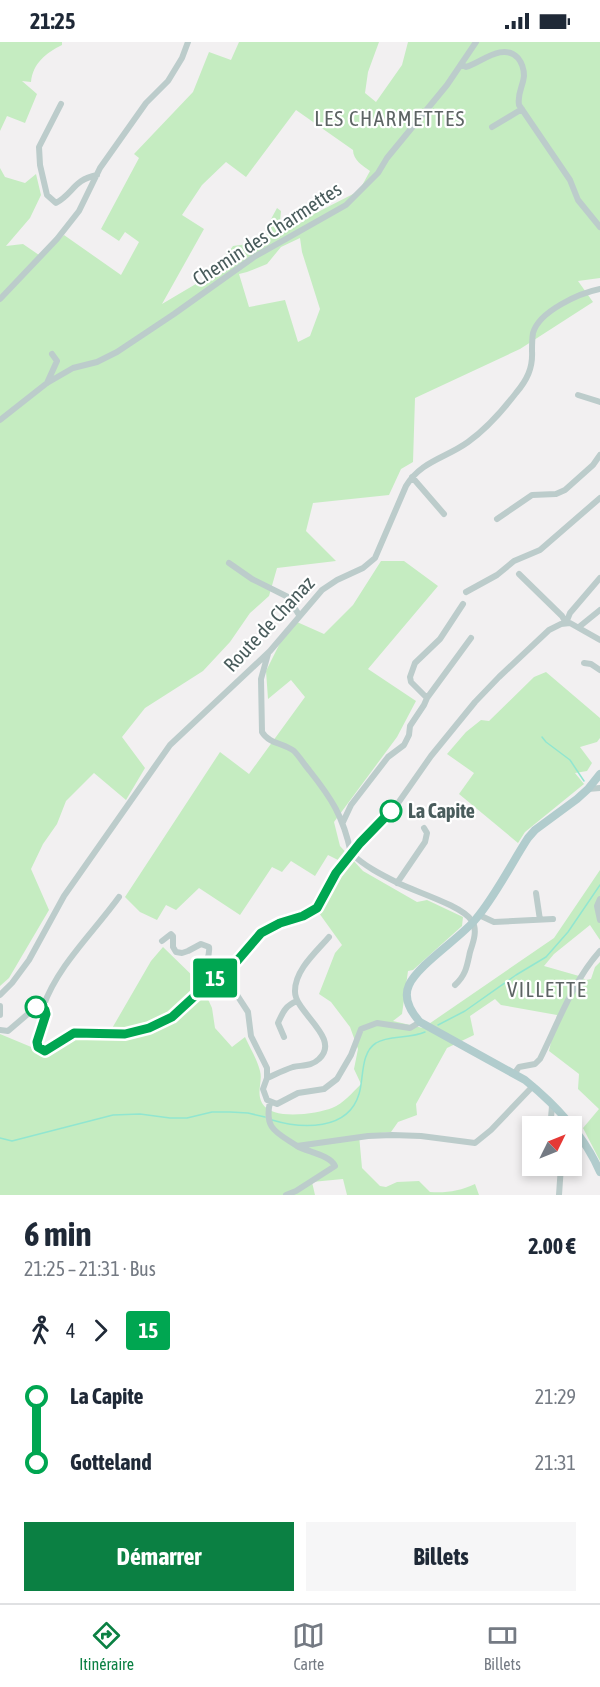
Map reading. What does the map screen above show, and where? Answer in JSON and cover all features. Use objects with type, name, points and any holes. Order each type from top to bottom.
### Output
[{"type":"main road","points":[[600,774],[588,789],[535,830],[479,915],[410,983],[407,992],[408,1002],[414,1016],[420,1022],[532,1086],[574,1128],[586,1144],[600,1172]]},
{"type":"street","points":[[0,299],[68,225],[86,200],[97,175],[146,103],[168,81],[182,58],[188,42]]},
{"type":"street","name":"Chemin des Charmettes","points":[[0,420],[47,382],[73,368],[97,362],[117,352],[254,256],[346,205],[378,173],[387,158],[462,65],[476,42]]},
{"type":"street","points":[[462,65],[471,65],[497,51],[516,55],[524,73],[518,95],[522,109],[570,180],[578,200],[600,227]]},
{"type":"street","points":[[61,104],[39,147],[40,165],[47,195],[56,203],[63,199],[78,182],[97,175]]},
{"type":"street","points":[[492,127],[522,109]]},
{"type":"street","name":"Route de Chanaz","points":[[0,995],[30,960],[64,896],[171,745],[270,651],[299,615],[328,585],[363,568],[375,558],[412,477],[429,462],[466,444],[515,395],[531,369],[534,330],[543,318],[576,297],[600,289]]},
{"type":"street","points":[[47,382],[57,361],[52,354]]},
{"type":"street","points":[[578,395],[600,402]]},
{"type":"street","points":[[497,519],[532,495],[556,494],[565,490],[593,465],[600,455]]},
{"type":"street","points":[[412,477],[444,514]]},
{"type":"street","points":[[466,592],[497,575],[514,561],[540,550],[600,498]]},
{"type":"street","points":[[229,562],[252,579],[288,597],[299,615]]},
{"type":"street","points":[[519,574],[562,616],[566,623]]},
{"type":"street","points":[[566,623],[570,613],[600,578]]},
{"type":"street","points":[[427,698],[411,682],[411,670],[415,663],[440,639],[463,604]]},
{"type":"street","points":[[579,627],[600,610]]},
{"type":"street","points":[[119,897],[50,988],[43,1007],[46,1014],[37,1042],[38,1047],[45,1051],[74,1033],[125,1034],[164,1021],[178,1012],[242,956],[261,933],[317,908],[336,873],[351,853],[396,806],[431,756],[488,687],[549,630],[566,623],[579,627],[600,640]]},
{"type":"street","points":[[343,822],[351,805],[387,757],[404,745],[410,726],[427,698],[471,638]]},
{"type":"street","points":[[270,651],[261,679],[264,736],[294,751],[323,788],[343,822],[351,853],[397,883],[463,911],[473,922],[474,934],[466,970],[463,978],[455,985]]},
{"type":"street","points":[[584,663],[591,664],[600,670]]},
{"type":"street","points":[[588,789],[600,789]]},
{"type":"street","points":[[397,883],[425,842],[427,833],[424,828]]},
{"type":"street","points":[[536,893],[540,920]]},
{"type":"street","points":[[600,899],[597,906],[600,920]]},
{"type":"street","points":[[479,915],[494,922],[553,919]]},
{"type":"street","points":[[162,941],[171,934],[174,936],[173,947],[176,952],[182,953],[201,944],[209,947],[210,952],[204,969],[210,982]]},
{"type":"street","points":[[267,1078],[286,1070],[311,1065],[323,1056],[325,1043],[323,1036],[297,1001],[294,992],[302,969],[329,937]]},
{"type":"street","points":[[514,1074],[519,1067],[535,1064],[540,1059],[558,1018],[600,951]]},
{"type":"street","points":[[592,961],[600,957]]},
{"type":"street","points":[[222,972],[244,1004],[250,1020],[251,1036],[267,1068],[264,1095],[270,1102],[277,1104],[298,1093],[317,1091],[331,1084],[344,1069],[361,1029],[377,1023],[410,1028],[420,1022]]},
{"type":"street","points":[[284,1037],[278,1023],[288,1004],[297,1001]]},
{"type":"street","points":[[0,1006],[0,1015]]},
{"type":"street","points":[[0,1029],[5,1032],[10,1030],[36,1007],[43,1007]]},
{"type":"street","points":[[297,1146],[392,1135],[475,1143],[492,1130],[532,1086]]},
{"type":"street","points":[[270,1102],[267,1120],[271,1127],[297,1146],[329,1158],[335,1166],[286,1195]]},
{"type":"street","points":[[551,1116],[552,1106]]},
{"type":"street","points":[[559,1195],[560,1176]]},
{"type":"green space","points":[[0,42],[62,42],[62,45],[41,59],[34,69],[31,82],[22,81],[37,94],[25,123],[7,116],[0,131]]},
{"type":"green space","points":[[239,42],[379,42],[368,72],[365,93],[376,102],[402,65],[408,42],[600,42],[600,278],[578,281],[593,302],[520,349],[415,398],[413,462],[401,469],[389,495],[313,503],[306,531],[336,561],[277,568],[269,596],[250,613],[230,642],[203,671],[145,708],[122,737],[145,768],[126,800],[94,773],[66,801],[57,824],[43,844],[31,869],[49,910],[9,978],[0,986],[0,301],[64,235],[121,275],[139,242],[125,232],[119,241],[101,229],[139,158],[134,154],[193,92],[209,52],[231,60]],"holes":[[[296,110],[353,150],[357,160],[370,171],[359,191],[310,216],[298,225],[279,232],[281,211],[277,208],[270,221],[268,234],[255,243],[233,246],[211,275],[162,304],[204,229],[182,215],[202,185],[226,162],[246,177]],[[300,238],[302,252],[320,309],[310,336],[298,342],[285,300],[249,307],[239,274],[267,264],[281,247]]]},
{"type":"green space","points":[[0,168],[5,177],[25,183],[36,174],[41,195],[30,218],[6,246],[23,244],[39,255],[0,296]]},
{"type":"green space","points":[[381,561],[404,561],[438,586],[368,669],[416,701],[397,737],[334,822],[340,846],[363,871],[417,902],[427,900],[463,917],[462,926],[413,970],[408,971],[402,1014],[393,1021],[423,1028],[554,938],[600,870],[600,940],[590,925],[554,954],[544,966],[586,980],[591,979],[595,967],[600,962],[600,1161],[583,1128],[599,1109],[578,1089],[579,1074],[549,1051],[557,1015],[501,1005],[495,999],[470,1016],[474,1035],[447,1048],[416,1104],[417,1115],[398,1122],[391,1132],[359,1135],[362,1168],[380,1186],[386,1187],[397,1182],[419,1181],[430,1192],[442,1192],[459,1190],[475,1184],[479,1195],[347,1195],[343,1179],[312,1182],[315,1195],[0,1195],[0,1034],[48,1054],[78,1035],[107,1037],[151,961],[163,947],[201,984],[212,1008],[215,1028],[232,1047],[245,1037],[259,1067],[260,1099],[267,1109],[295,1115],[325,1110],[348,1098],[361,1084],[354,1069],[358,1049],[350,1027],[331,1002],[319,994],[335,953],[342,945],[319,913],[346,864],[328,855],[315,876],[291,861],[282,872],[272,867],[240,915],[199,888],[176,910],[166,905],[157,920],[140,912],[125,897],[220,752],[249,774],[305,697],[291,680],[268,699],[266,671],[282,639],[297,622],[324,634],[353,605]]},
{"type":"green space","points":[[546,672],[600,718],[600,738],[597,742],[580,747],[592,763],[587,771],[575,773],[584,784],[525,832],[518,843],[459,794],[474,773],[447,754],[466,732],[481,720],[489,721],[534,677]]},
{"type":"waterway","points":[[542,737],[570,760],[584,781]]},
{"type":"waterway","points":[[438,1025],[465,1011],[546,957],[568,932],[600,885]]},
{"type":"waterway","points":[[272,1120],[297,1125],[335,1121],[345,1115],[359,1094],[365,1060],[371,1047],[387,1039],[425,1032]]},
{"type":"waterway","points":[[0,1138],[12,1141],[113,1115],[140,1114],[187,1118],[212,1112],[230,1112],[265,1117]]},
{"type":"bus line","name":"15","points":[[36,1007],[43,1007],[46,1014],[37,1042],[38,1047],[45,1051],[74,1033],[125,1034],[149,1028],[172,1017],[237,961],[261,933],[317,908],[336,873],[351,853],[391,811]]},
{"type":"place","name":"La Capite","points":[[391,811]]},
{"type":"district","name":"LES CHARMETTES","points":[[390,119]]},
{"type":"district","name":"VILLETTE","points":[[547,990]]}]
